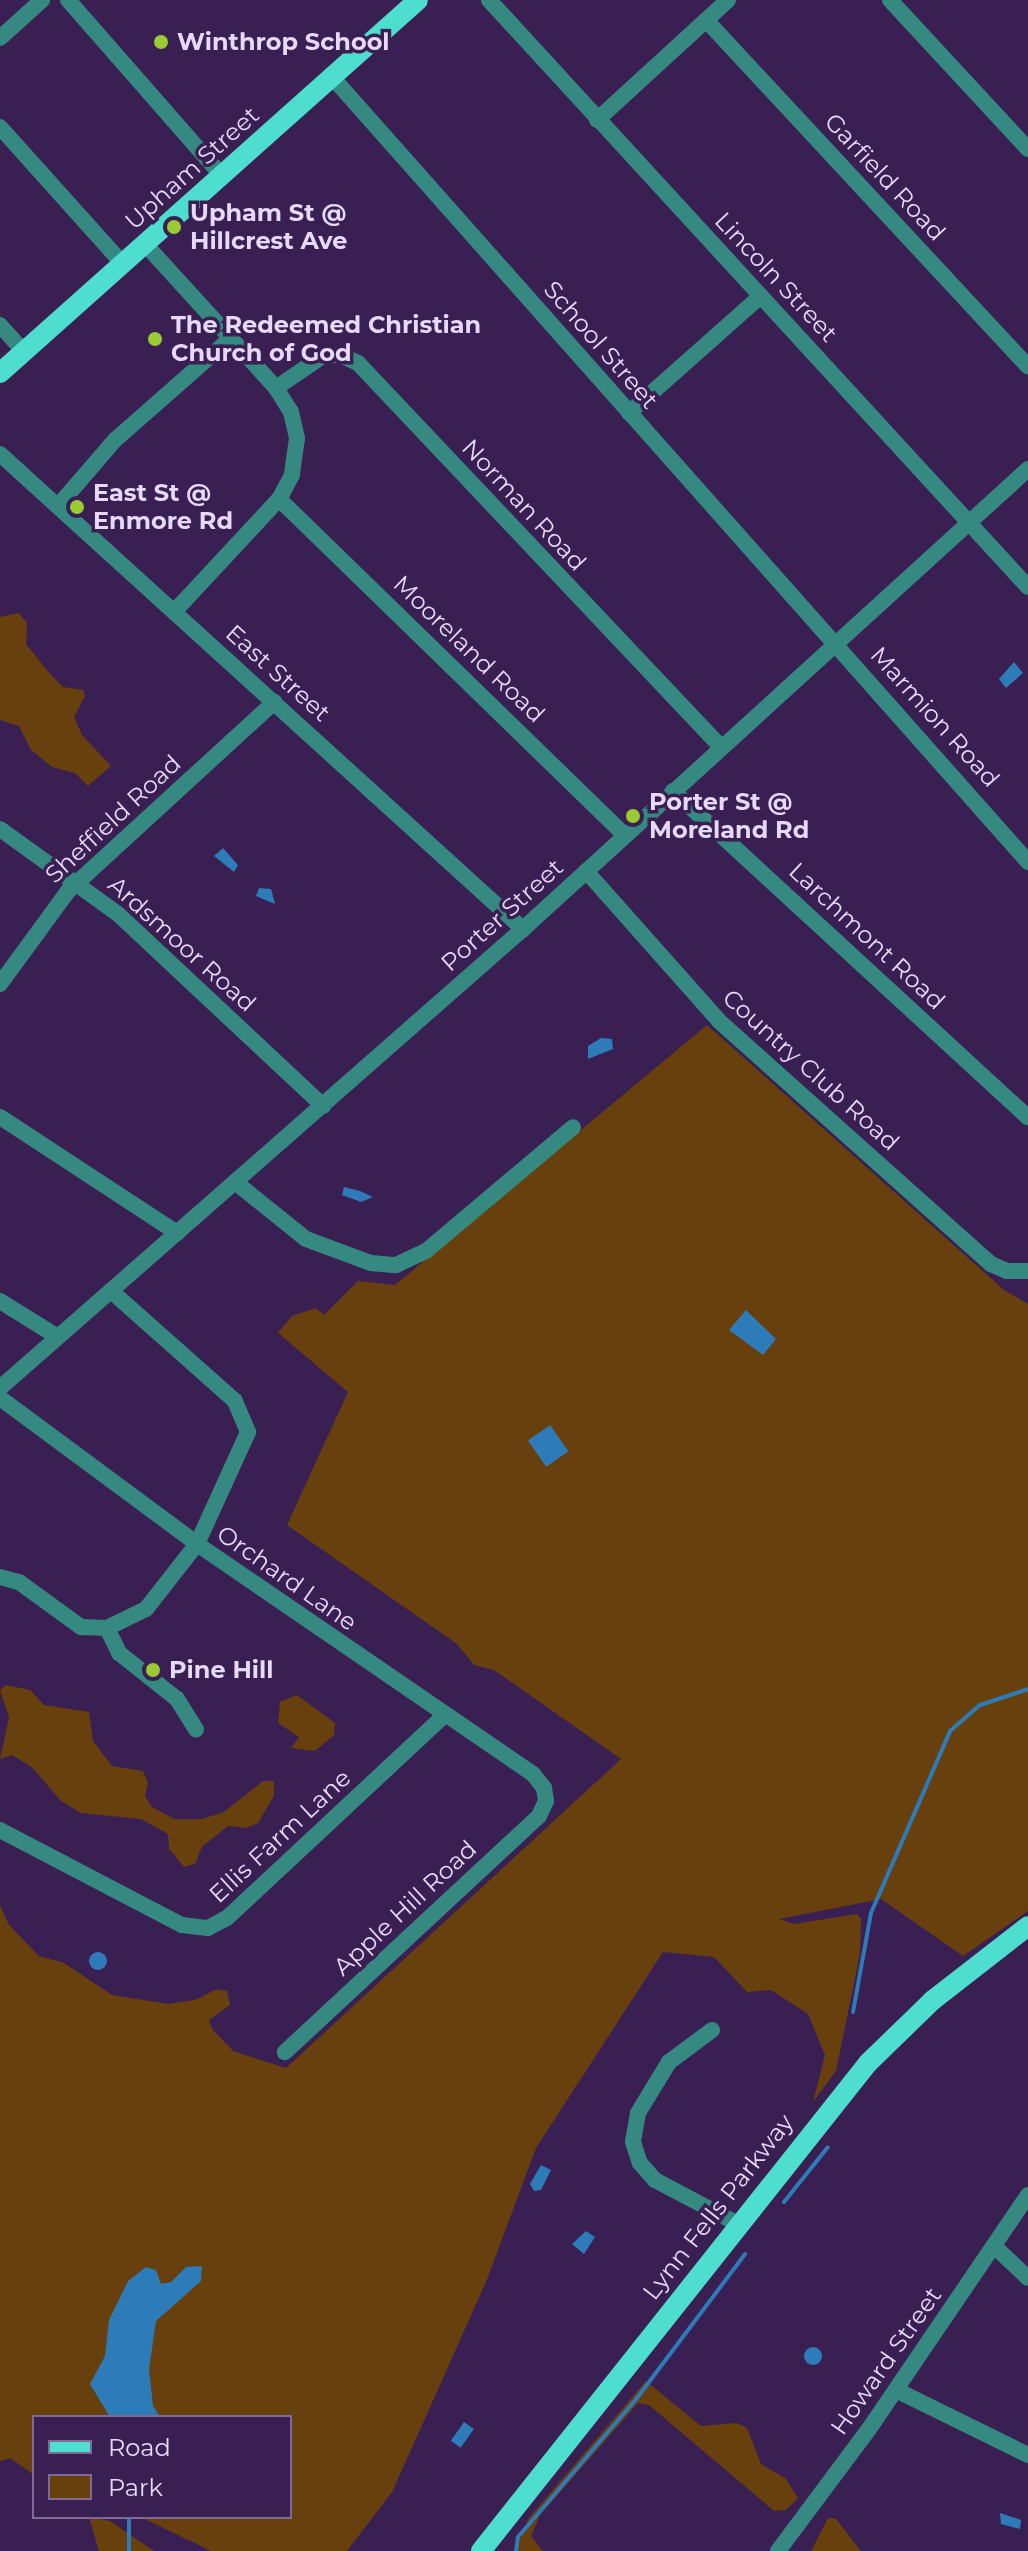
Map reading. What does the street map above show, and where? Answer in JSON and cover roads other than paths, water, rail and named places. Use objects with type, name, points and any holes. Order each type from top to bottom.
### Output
[{"type":"main road","name":"Upham Street","points":[[0,373],[418,0]]},
{"type":"main road","name":"Lynn Fells Parkway","points":[[481,2551],[874,2056],[933,2000],[1028,1926]]},
{"type":"street","points":[[0,38],[42,0]]},
{"type":"street","points":[[68,0],[222,176]]},
{"type":"street","name":"Lincoln Street","points":[[489,0],[1028,587]]},
{"type":"street","points":[[597,120],[728,0]]},
{"type":"street","points":[[890,0],[1028,149]]},
{"type":"street","name":"Garfield Road","points":[[706,20],[1028,367]]},
{"type":"street","name":"School Street","points":[[333,78],[835,642]]},
{"type":"street","points":[[0,127],[123,264]]},
{"type":"street","points":[[145,244],[276,388],[291,412],[297,438],[295,466],[279,499],[174,612]]},
{"type":"street","points":[[629,413],[761,296]]},
{"type":"street","points":[[0,325],[24,352]]},
{"type":"street","points":[[58,506],[115,440],[231,338]]},
{"type":"street","name":"Norman Road","points":[[276,388],[324,355],[340,355],[358,363],[721,747]]},
{"type":"street","name":"East Street","points":[[0,454],[523,929]]},
{"type":"street","name":"Porter Street","points":[[0,1388],[523,929],[1028,469]]},
{"type":"street","name":"Mooreland Road","points":[[279,499],[625,835]]},
{"type":"street","name":"Marmion Road","points":[[835,642],[1028,862]]},
{"type":"street","name":"Sheffield Road","points":[[0,984],[76,883],[274,702]]},
{"type":"street","name":"Larchmont Road","points":[[673,791],[1028,1117]]},
{"type":"street","name":"Ardsmoor Road","points":[[0,829],[136,931],[323,1106]]},
{"type":"street","name":"Country Club Road","points":[[586,871],[719,1021],[991,1264],[1007,1271],[1028,1271]]},
{"type":"street","points":[[0,1117],[177,1233]]},
{"type":"street","points":[[235,1182],[306,1239],[371,1263],[396,1265],[422,1255],[573,1127]]},
{"type":"street","points":[[0,1577],[19,1582],[81,1627],[107,1628],[146,1609],[197,1544],[245,1447],[245,1417],[235,1401],[111,1291]]},
{"type":"street","points":[[0,1301],[58,1337]]},
{"type":"street","name":"Orchard Lane","points":[[0,1398],[197,1544],[533,1774],[546,1794]]},
{"type":"street","points":[[107,1628],[119,1653],[177,1699],[196,1729]]},
{"type":"street","name":"Ellis Farm Lane","points":[[0,1830],[182,1925],[208,1928],[227,1918],[445,1715]]},
{"type":"street","name":"Apple Hill Road","points":[[285,2052],[539,1816],[546,1794]]},
{"type":"street","points":[[712,2030],[667,2065],[638,2113],[633,2142],[640,2163],[655,2180],[738,2224]]},
{"type":"street","name":"Howard Street","points":[[778,2551],[896,2390],[1028,2195]]},
{"type":"street","points":[[995,2247],[1028,2278]]},
{"type":"street","points":[[896,2390],[1028,2455]]},
{"type":"water","points":[[1014,662],[1023,673],[1006,688],[999,679]]},
{"type":"water","points":[[223,848],[238,865],[234,872],[214,856]]},
{"type":"water","points":[[259,888],[271,889],[275,904],[256,896]]},
{"type":"water","points":[[601,1038],[612,1039],[613,1049],[588,1059],[588,1046]]},
{"type":"water","points":[[344,1187],[373,1197],[361,1202],[342,1195]]},
{"type":"water","points":[[746,1310],[776,1339],[763,1355],[729,1330]]},
{"type":"water","points":[[550,1425],[568,1451],[546,1467],[528,1440]]},
{"type":"water","points":[[98,1952],[107,1961],[98,1970],[89,1961]]},
{"type":"water","points":[[541,2165],[551,2170],[541,2190],[534,2191],[530,2184]]},
{"type":"water","points":[[586,2231],[595,2237],[584,2254],[572,2244]]},
{"type":"water","points":[[202,2266],[201,2281],[156,2321],[149,2369],[153,2406],[159,2415],[109,2415],[90,2384],[105,2356],[109,2320],[128,2281],[146,2267],[156,2270],[161,2284],[171,2282],[186,2267]]},
{"type":"water","points":[[813,2347],[822,2356],[813,2365],[804,2356]]},
{"type":"water","points":[[464,2422],[474,2429],[461,2448],[451,2441]]},
{"type":"water","points":[[1000,2513],[1021,2520],[1020,2529],[1001,2524]]},
{"type":"waterway","points":[[853,2012],[871,1913],[950,1731],[980,1705],[1028,1689]]},
{"type":"waterway","points":[[784,2202],[828,2147]]},
{"type":"waterway","points":[[516,2551],[518,2537],[637,2398],[745,2254]]},
{"type":"waterway","points":[[129,2519],[129,2551]]},
{"type":"place","name":"Winthrop School","points":[[161,42]]},
{"type":"place","name":"Upham St @ Hillcrest Ave","points":[[174,227]]},
{"type":"place","name":"The Redeemed Christian Church of God","points":[[155,339]]},
{"type":"place","name":"East St @ Enmore Rd","points":[[77,507]]},
{"type":"place","name":"Porter St @ Moreland Rd","points":[[633,816]]},
{"type":"place","name":"Pine Hill","points":[[153,1670]]}]
